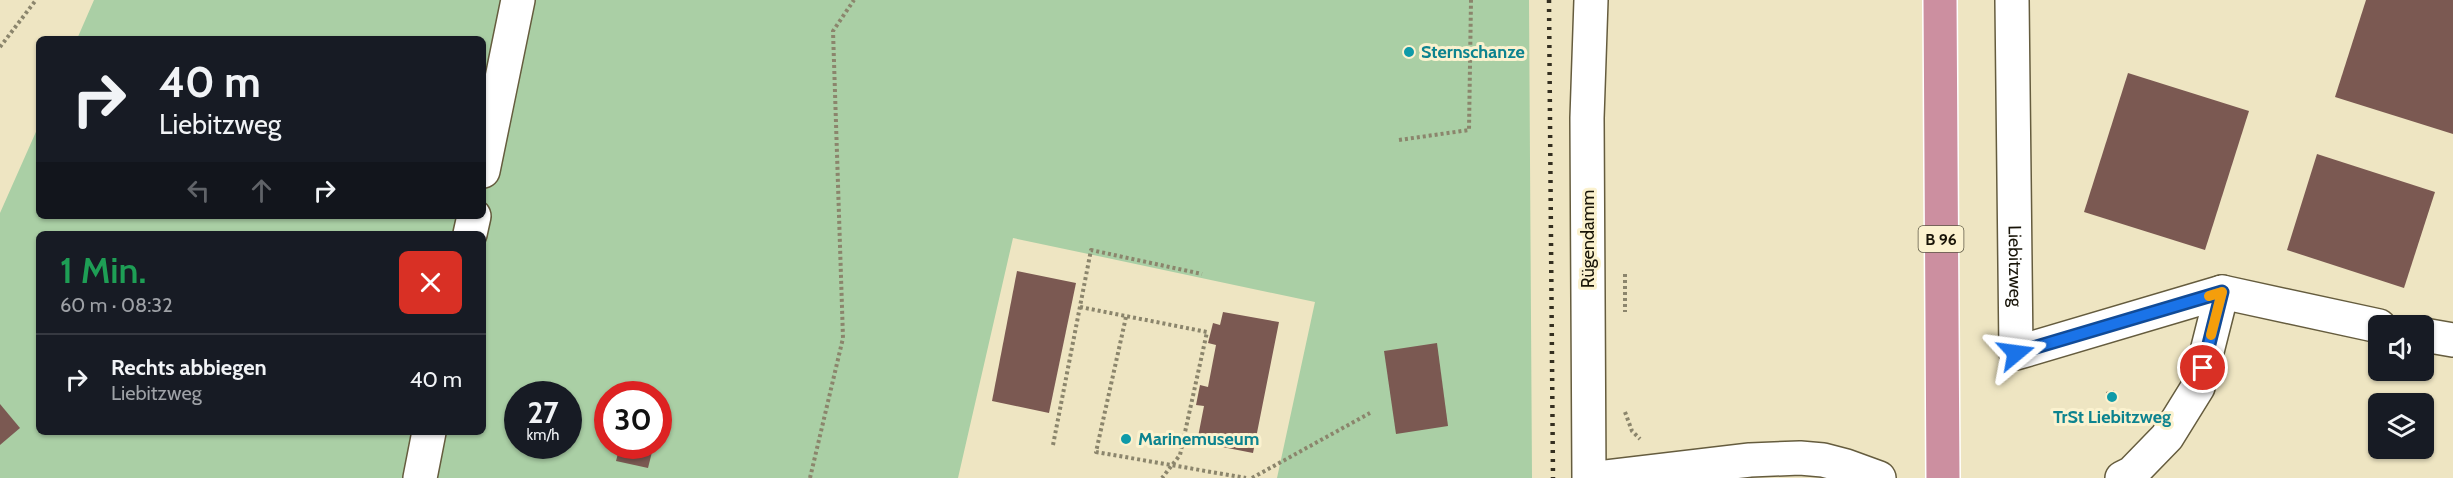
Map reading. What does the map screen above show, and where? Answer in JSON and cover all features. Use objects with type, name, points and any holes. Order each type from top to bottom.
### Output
[{"type":"highway","name":"B 96","points":[[1940,0],[1943,478]]},
{"type":"street","points":[[486,156],[518,0]]},
{"type":"street","name":"Rügendamm","points":[[1589,478],[1587,118],[1592,0]]},
{"type":"street","name":"Liebitzweg","points":[[2012,0],[2016,353],[2222,292],[2368,324]]},
{"type":"street","points":[[2122,478],[2132,473],[2167,437],[2198,387],[2222,292]]},
{"type":"street","points":[[2434,337],[2453,340]]},
{"type":"street","points":[[420,478],[428,435]]},
{"type":"street","points":[[1598,478],[1750,460],[1800,458],[1846,466],[1879,478]]},
{"type":"path","points":[[0,47],[36,0]]},
{"type":"path","points":[[810,478],[843,338],[833,31],[854,0]]},
{"type":"path","points":[[1399,140],[1469,130],[1471,0]]},
{"type":"path","points":[[1053,445],[1091,250],[1202,274]]},
{"type":"path","points":[[1625,273],[1625,318]]},
{"type":"path","points":[[1080,307],[1207,333],[1180,455],[1162,478]]},
{"type":"path","points":[[1126,316],[1096,452],[1246,478]]},
{"type":"path","points":[[1625,406],[1626,417],[1632,431],[1641,441],[1655,448],[1659,456],[1659,472]]},
{"type":"path","points":[[1252,478],[1370,413]]},
{"type":"green space","points":[[94,0],[1529,0],[1532,478],[1277,478],[1315,302],[1013,238],[958,478],[0,478],[0,213],[36,132],[36,219],[486,219],[486,36],[78,36]]},
{"type":"building","points":[[2366,0],[2453,0],[2453,134],[2335,97]]},
{"type":"building","points":[[2128,73],[2249,111],[2205,250],[2084,212]]},
{"type":"building","points":[[2317,154],[2435,192],[2404,288],[2287,250]]},
{"type":"building","points":[[1017,271],[1076,283],[1049,413],[992,401]]},
{"type":"building","points":[[1223,312],[1279,322],[1253,453],[1197,442],[1204,406],[1196,405],[1200,385],[1208,387],[1216,345],[1208,343],[1213,323],[1220,325]]},
{"type":"building","points":[[1437,343],[1448,426],[1396,434],[1384,351]]},
{"type":"building","name":"TrSt Liebitzweg","points":[[2114,390],[2117,401],[2109,403],[2106,392]]},
{"type":"building","points":[[0,404],[20,428],[0,445]]},
{"type":"building","points":[[617,459],[650,459],[648,468],[616,461]]},
{"type":"railway","points":[[1549,0],[1553,478]]},
{"type":"slow traffic","points":[[2209,296],[2222,292],[2211,335]]},
{"type":"place","name":"Sternschanze","points":[[1409,52]]},
{"type":"place","name":"TrSt Liebitzweg","points":[[2112,397]]},
{"type":"place","name":"Marinemuseum","points":[[1126,439]]},
{"type":"route","points":[[2016,353],[2222,292],[2203,368]]}]
